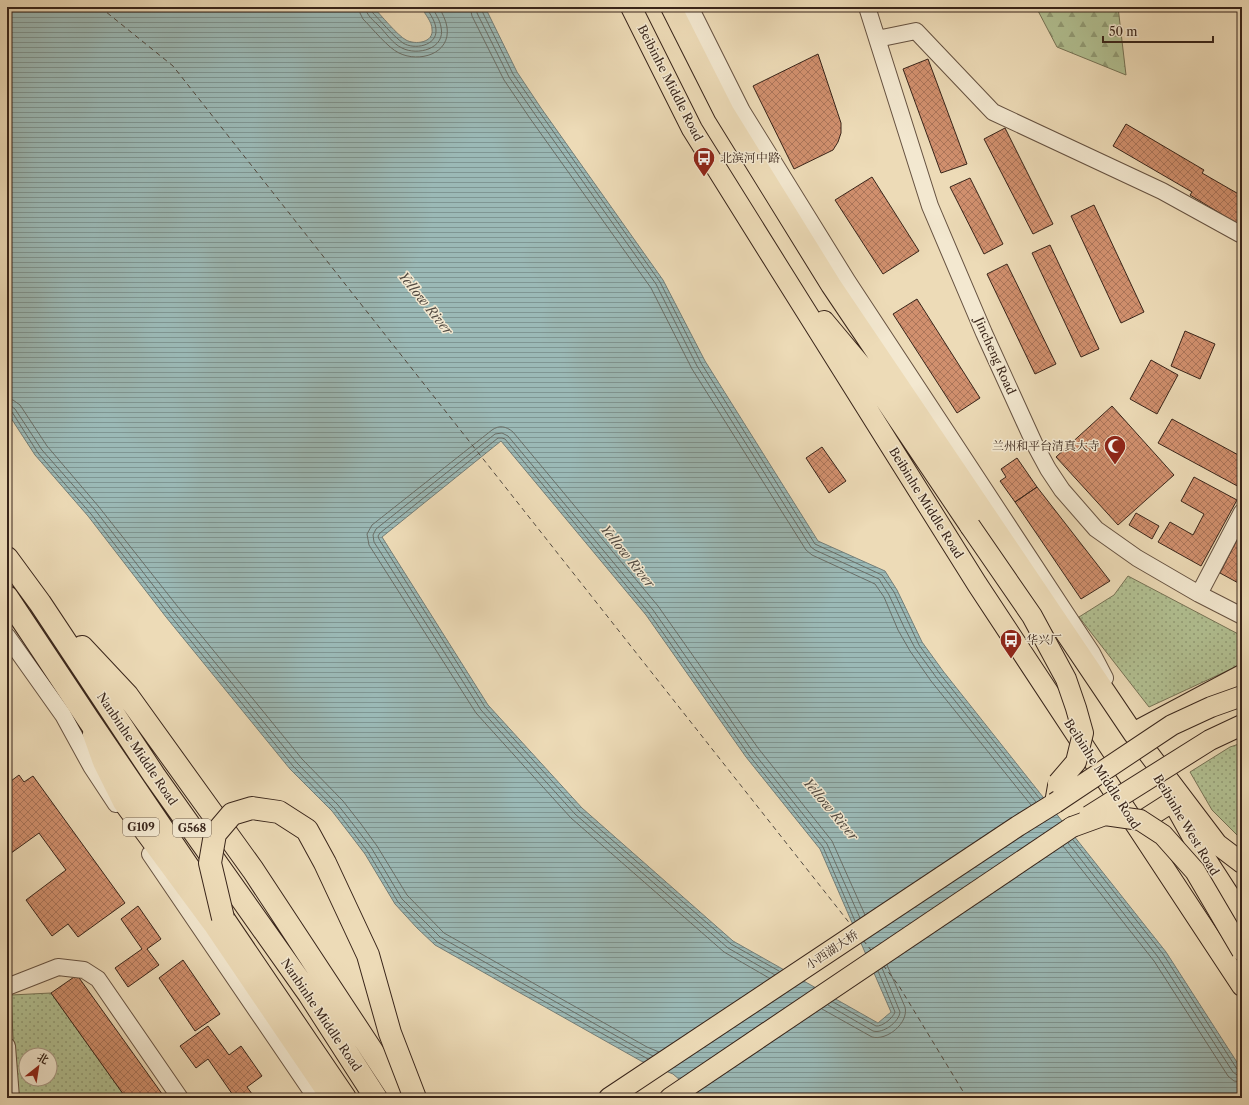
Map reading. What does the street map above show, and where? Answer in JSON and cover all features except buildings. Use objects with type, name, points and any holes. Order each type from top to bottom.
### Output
[{"type":"highway","name":"Nanbinhe Middle Road","points":[[7,558],[40,602],[154,775],[309,994],[376,1098]]},
{"type":"highway","name":"Nanbinhe Middle Road","points":[[7,597],[88,719],[218,921],[345,1098]]},
{"type":"highway","points":[[40,602],[127,695],[253,870],[403,1098]]},
{"type":"highway","points":[[218,921],[210,863],[215,834],[232,814],[252,808],[279,812],[307,830],[325,863],[368,955],[390,1033],[415,1098]]},
{"type":"main road","name":"Beibinhe Middle Road","points":[[631,7],[692,129],[977,584],[1242,986]]},
{"type":"main road","points":[[671,7],[724,112],[830,285],[1133,733],[1217,844],[1242,863]]},
{"type":"main road","points":[[777,265],[865,370],[1032,616],[1066,679],[1083,733],[1076,762],[1058,783],[1055,803]]},
{"type":"main road","points":[[1133,733],[1242,675]]},
{"type":"main road","name":"小西湖大桥","points":[[609,1098],[1012,830],[1172,726],[1242,696]]},
{"type":"main road","points":[[670,1098],[1072,827],[1210,740],[1242,725]]},
{"type":"main road","name":"Beibinhe West Road","points":[[1133,733],[1198,847],[1242,915]]},
{"type":"main road","points":[[1136,825],[1172,802]]},
{"type":"main road","points":[[1072,827],[1105,815],[1140,820],[1163,835],[1195,871],[1242,951]]},
{"type":"main road","points":[[218,921],[331,1098]]},
{"type":"street","points":[[690,7],[742,111],[852,288],[1092,653],[1133,733]]},
{"type":"street","name":"Jincheng Road","points":[[867,7],[930,206],[984,333],[1035,445],[1048,469],[1062,490],[1096,529],[1137,558],[1199,594],[1242,616]]},
{"type":"street","points":[[877,39],[916,31],[993,112],[1162,191],[1240,234],[1242,233]]},
{"type":"street","points":[[1199,594],[1242,512]]},
{"type":"street","points":[[7,636],[63,715],[90,766],[316,1098]]},
{"type":"street","points":[[7,987],[58,967],[84,970],[98,978],[180,1098]]},
{"type":"street","points":[[7,1046],[10,1098]]},
{"type":"green space","points":[[1036,7],[1118,7],[1126,75],[1057,47]]},
{"type":"green space","points":[[1128,576],[1242,636],[1242,664],[1149,707],[1079,617],[1114,595]]},
{"type":"green space","points":[[1242,743],[1242,840],[1212,810],[1190,772],[1230,747]]},
{"type":"green space","points":[[51,993],[126,1098],[84,1098],[79,1095],[74,1098],[16,1098],[11,995]]},
{"type":"water","name":"Yellow River","points":[[7,7],[373,7],[406,40],[410,42],[423,42],[430,37],[432,34],[432,29],[428,18],[421,7],[485,7],[517,72],[663,280],[705,361],[818,541],[885,571],[897,590],[922,642],[943,671],[1166,952],[1242,1070],[1242,1098],[699,1098],[673,1074],[641,1061],[435,945],[417,928],[395,904],[365,854],[332,811],[290,769],[166,617],[88,516],[35,455],[7,412]],"holes":[[[501,441],[646,615],[746,757],[820,849],[891,1012],[878,1023],[733,941],[582,808],[488,705],[382,537]]]},
{"type":"ferry route","points":[[100,7],[173,66],[851,925]]},
{"type":"ferry route","points":[[863,940],[871,950]]},
{"type":"ferry route","points":[[883,965],[899,986],[967,1098]]},
{"type":"place","name":"北滨河中路","points":[[704,178]]},
{"type":"place","name":"兰州和平台清真大寺","points":[[1115,466]]},
{"type":"place","name":"华兴厂","points":[[1011,660]]}]
